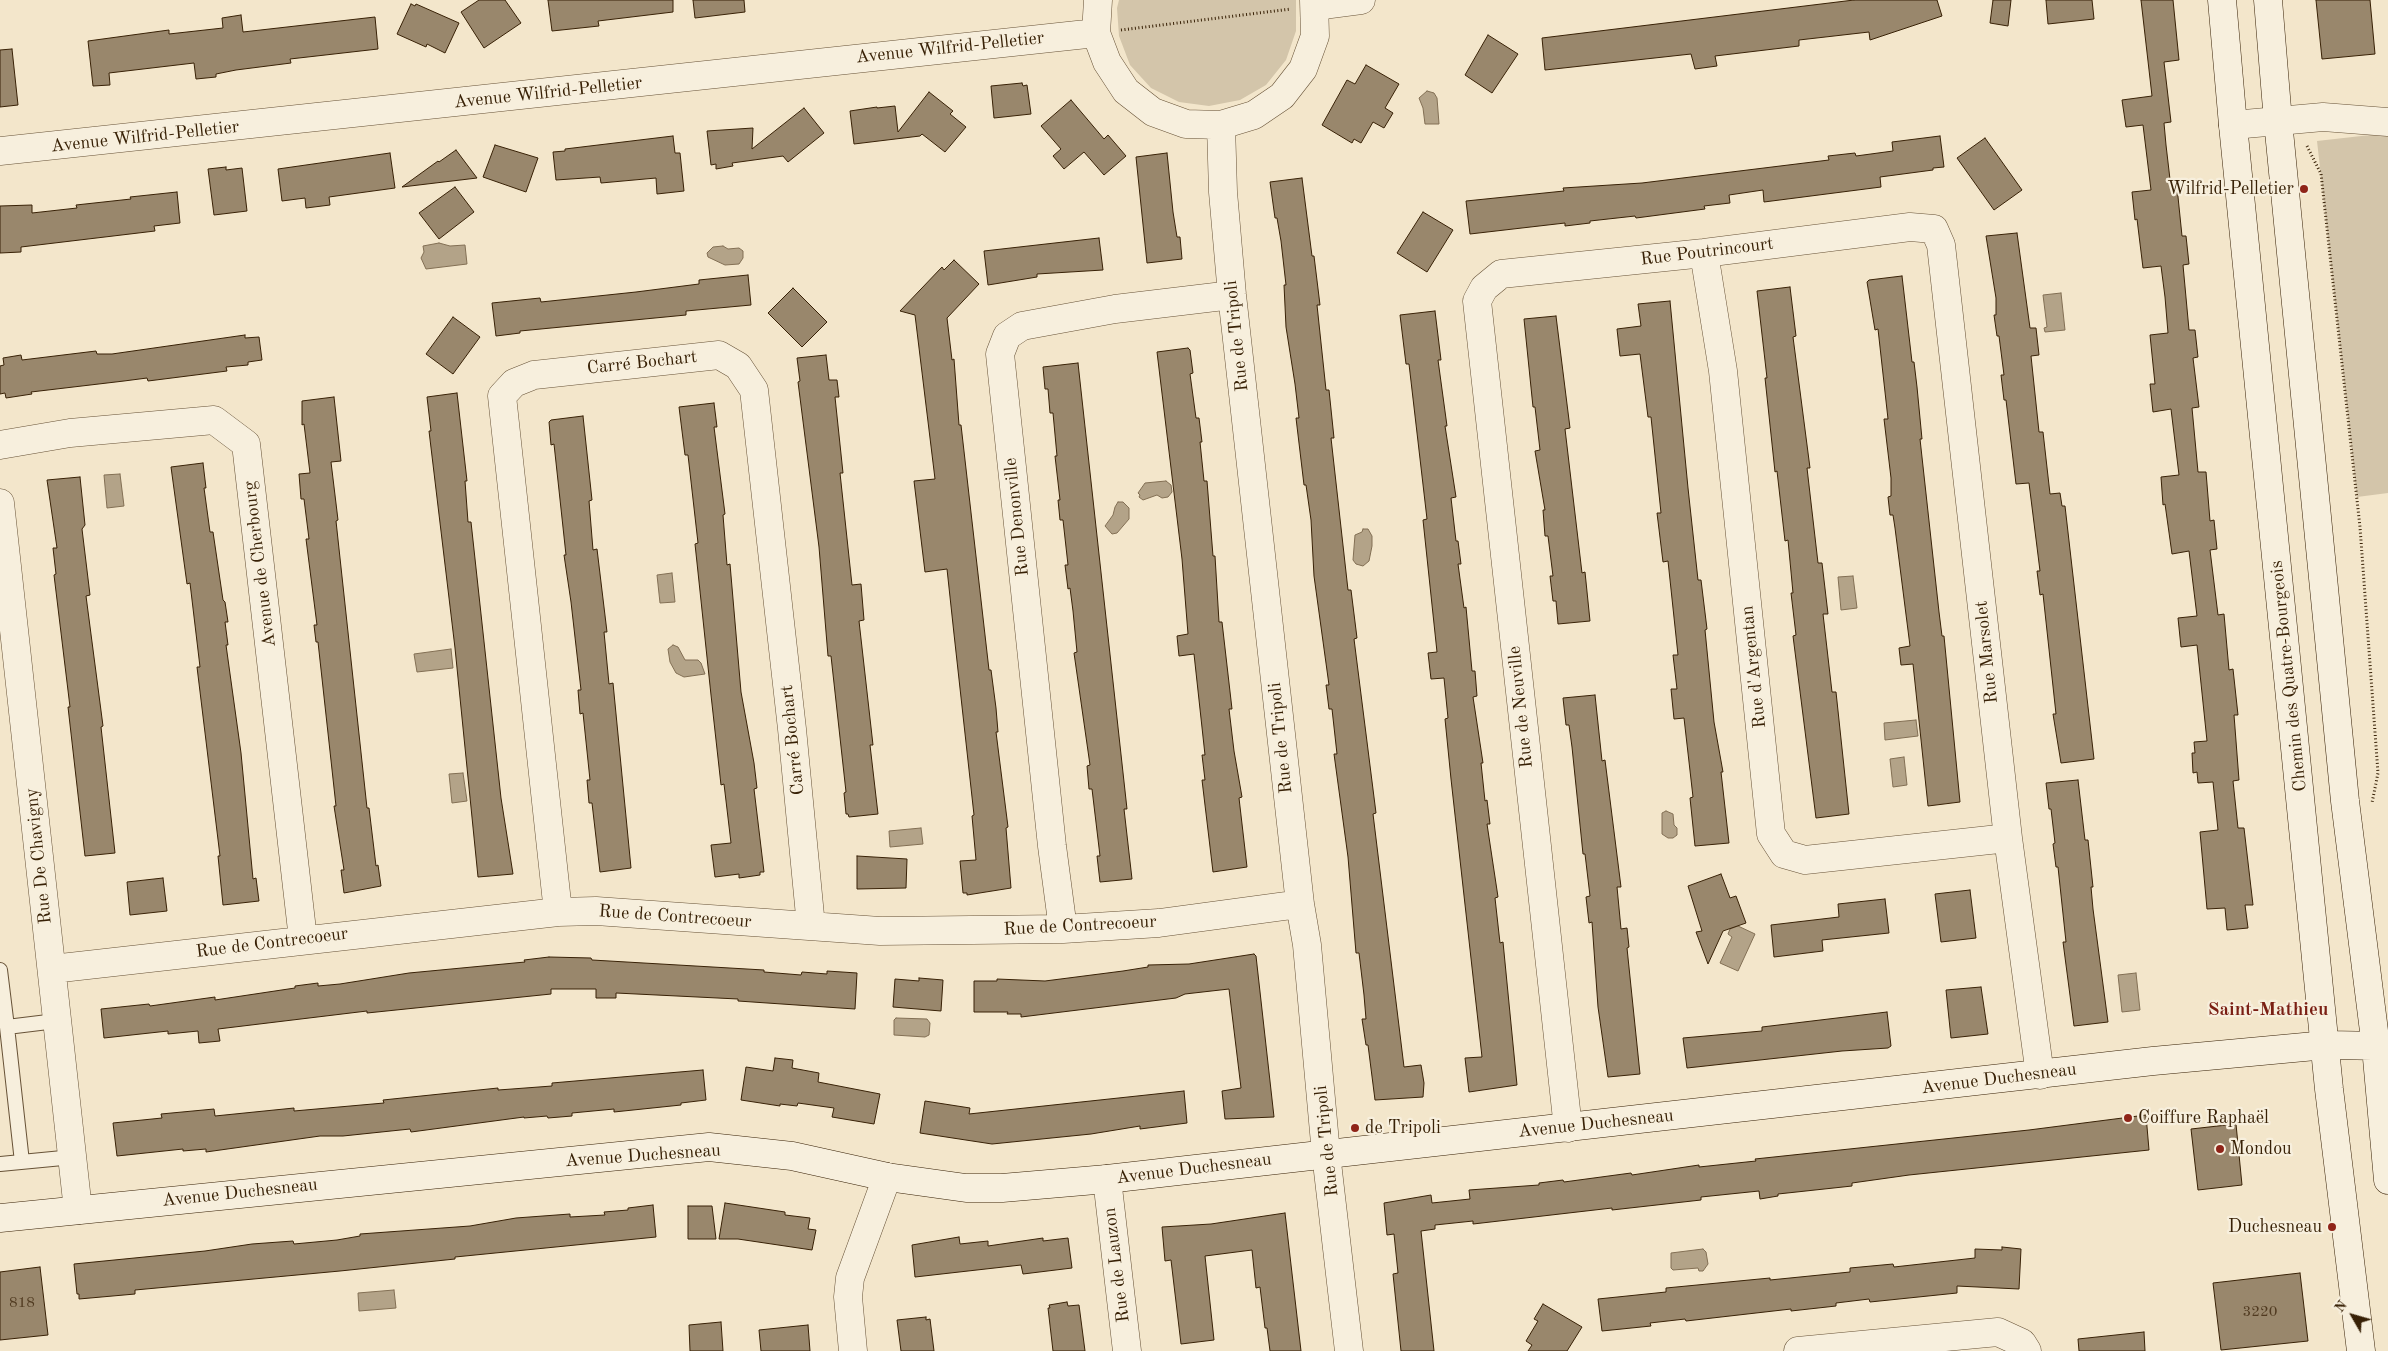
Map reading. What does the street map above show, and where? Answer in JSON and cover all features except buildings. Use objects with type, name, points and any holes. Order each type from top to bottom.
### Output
[{"type":"street","points":[[1098,0],[1096,32],[1107,62],[1126,90],[1154,112],[1186,124],[1221,125],[1254,115],[1282,96],[1303,69],[1315,36],[1314,3],[1361,0]]},
{"type":"street","name":"Chemin des Quatre-Bourgeois","points":[[2222,0],[2326,1045],[2361,1351]]},
{"type":"street","points":[[2268,0],[2289,120],[2345,801],[2382,1047],[2388,1180]]},
{"type":"street","name":"Avenue Wilfrid-Pelletier","points":[[0,152],[1096,32]]},
{"type":"street","points":[[2233,125],[2323,117],[2388,122]]},
{"type":"street","name":"Rue de Tripoli","points":[[1221,125],[1223,192],[1232,295],[1300,904],[1307,945],[1326,1154],[1349,1351]]},
{"type":"street","name":"Rue Poutrincourt","points":[[1484,288],[1501,274],[1704,253],[1910,227],[1934,229]]},
{"type":"street","name":"Rue Marsolet","points":[[1934,229],[1941,245],[2008,838],[2040,1075]]},
{"type":"street","name":"Rue d'Argentan","points":[[1704,253],[1723,371],[1771,834],[1784,854],[1805,860],[2008,838]]},
{"type":"street","name":"Rue de Neuville","points":[[1484,288],[1477,301],[1479,327],[1568,1128]]},
{"type":"street","name":"Rue Denonville","points":[[1063,929],[1052,846],[1000,354],[1007,336],[1022,326],[1115,309],[1232,295]]},
{"type":"street","name":"Carré Bochart","points":[[558,912],[502,396],[514,383],[534,375],[719,355],[738,366],[754,390],[792,730],[811,926]]},
{"type":"street","name":"Avenue de Cherbourg","points":[[0,444],[70,433],[214,420],[246,444],[303,939]]},
{"type":"street","name":"Rue De Chavigny","points":[[0,502],[78,1210]]},
{"type":"street","name":"Rue de Contrecoeur","points":[[52,969],[303,939],[558,912],[596,911],[880,930],[1063,929],[1158,923],[1300,904]]},
{"type":"street","name":"Avenue Duchesneau","points":[[0,1218],[709,1147],[792,1156],[887,1176],[966,1188],[1002,1188],[1107,1180],[2153,1061],[2326,1045],[2382,1047]]},
{"type":"street","points":[[854,1351],[848,1297],[850,1278],[887,1176]]},
{"type":"street","name":"Rue de Lauzon","points":[[1107,1180],[1127,1351]]},
{"type":"street","points":[[1798,1351],[1998,1332],[2022,1343],[2027,1351]]},
{"type":"lane","points":[[0,970],[8,1026],[22,1162]]},
{"type":"lane","points":[[8,1026],[56,1021]]},
{"type":"lane","points":[[0,1164],[73,1157]]},
{"type":"path","points":[[1096,32],[1314,3]]},
{"type":"path","points":[[2289,120],[2321,174],[2359,517],[2378,773],[2372,804]]},
{"type":"shaded area","points":[[1119,0],[1296,0],[1296,31],[1286,60],[1266,85],[1240,100],[1209,106],[1179,102],[1151,88],[1130,65],[1119,36],[1117,8]]},
{"type":"shaded area","points":[[1427,91],[1434,93],[1437,98],[1439,124],[1425,124],[1423,108],[1419,98]]},
{"type":"shaded area","points":[[2388,133],[2388,493],[2357,497],[2317,141]]},
{"type":"shaded area","points":[[439,243],[450,246],[465,245],[467,264],[426,269],[421,258],[424,252],[423,246]]},
{"type":"shaded area","points":[[723,246],[728,249],[739,248],[743,251],[743,258],[739,264],[725,265],[708,257],[707,253],[713,247]]},
{"type":"shaded area","points":[[2061,293],[2065,330],[2045,332],[2044,328],[2047,327],[2043,295]]},
{"type":"shaded area","points":[[120,474],[124,506],[107,508],[104,475]]},
{"type":"shaded area","points":[[1166,481],[1171,485],[1172,492],[1168,497],[1162,498],[1157,495],[1143,500],[1139,497],[1138,493],[1145,483]]},
{"type":"shaded area","points":[[1118,502],[1123,502],[1129,508],[1129,519],[1117,533],[1112,534],[1105,526],[1113,515]]},
{"type":"shaded area","points":[[1363,529],[1368,529],[1372,536],[1372,546],[1369,561],[1363,566],[1356,564],[1353,560],[1355,535],[1362,532]]},
{"type":"shaded area","points":[[672,573],[675,602],[660,603],[657,575]]},
{"type":"shaded area","points":[[1853,576],[1857,608],[1841,610],[1838,577]]},
{"type":"shaded area","points":[[673,645],[678,647],[685,660],[698,660],[705,674],[684,677],[676,673],[670,662],[668,649]]},
{"type":"shaded area","points":[[451,649],[453,668],[417,672],[414,654]]},
{"type":"shaded area","points":[[1916,720],[1918,736],[1885,740],[1884,723]]},
{"type":"shaded area","points":[[1904,757],[1907,785],[1893,787],[1890,759]]},
{"type":"shaded area","points":[[463,773],[467,801],[452,803],[449,774]]},
{"type":"shaded area","points":[[1666,811],[1673,814],[1674,825],[1677,828],[1677,835],[1673,838],[1668,838],[1662,834],[1662,813]]},
{"type":"shaded area","points":[[921,828],[923,844],[890,847],[889,831]]},
{"type":"shaded area","points":[[1738,926],[1755,934],[1738,971],[1720,963],[1732,937],[1728,934],[1730,929]]},
{"type":"shaded area","points":[[2136,973],[2140,1010],[2122,1012],[2118,975]]},
{"type":"shaded area","points":[[896,1018],[927,1019],[930,1023],[929,1035],[925,1037],[894,1035],[894,1020]]},
{"type":"shaded area","points":[[1703,1249],[1706,1252],[1708,1264],[1703,1271],[1699,1271],[1698,1268],[1673,1270],[1671,1268],[1671,1253]]},
{"type":"shaded area","points":[[394,1290],[396,1308],[359,1311],[358,1293]]},
{"type":"place","name":"Wilfrid-Pelletier","points":[[2304,189]]},
{"type":"place","name":"Coiffure Raphaël","points":[[2128,1118]]},
{"type":"place","name":"de Tripoli","points":[[1355,1128]]},
{"type":"place","name":"Mondou","points":[[2220,1149]]},
{"type":"place","name":"Duchesneau","points":[[2332,1227]]},
{"type":"district","name":"Saint-Mathieu","points":[[2268,1010]]}]
